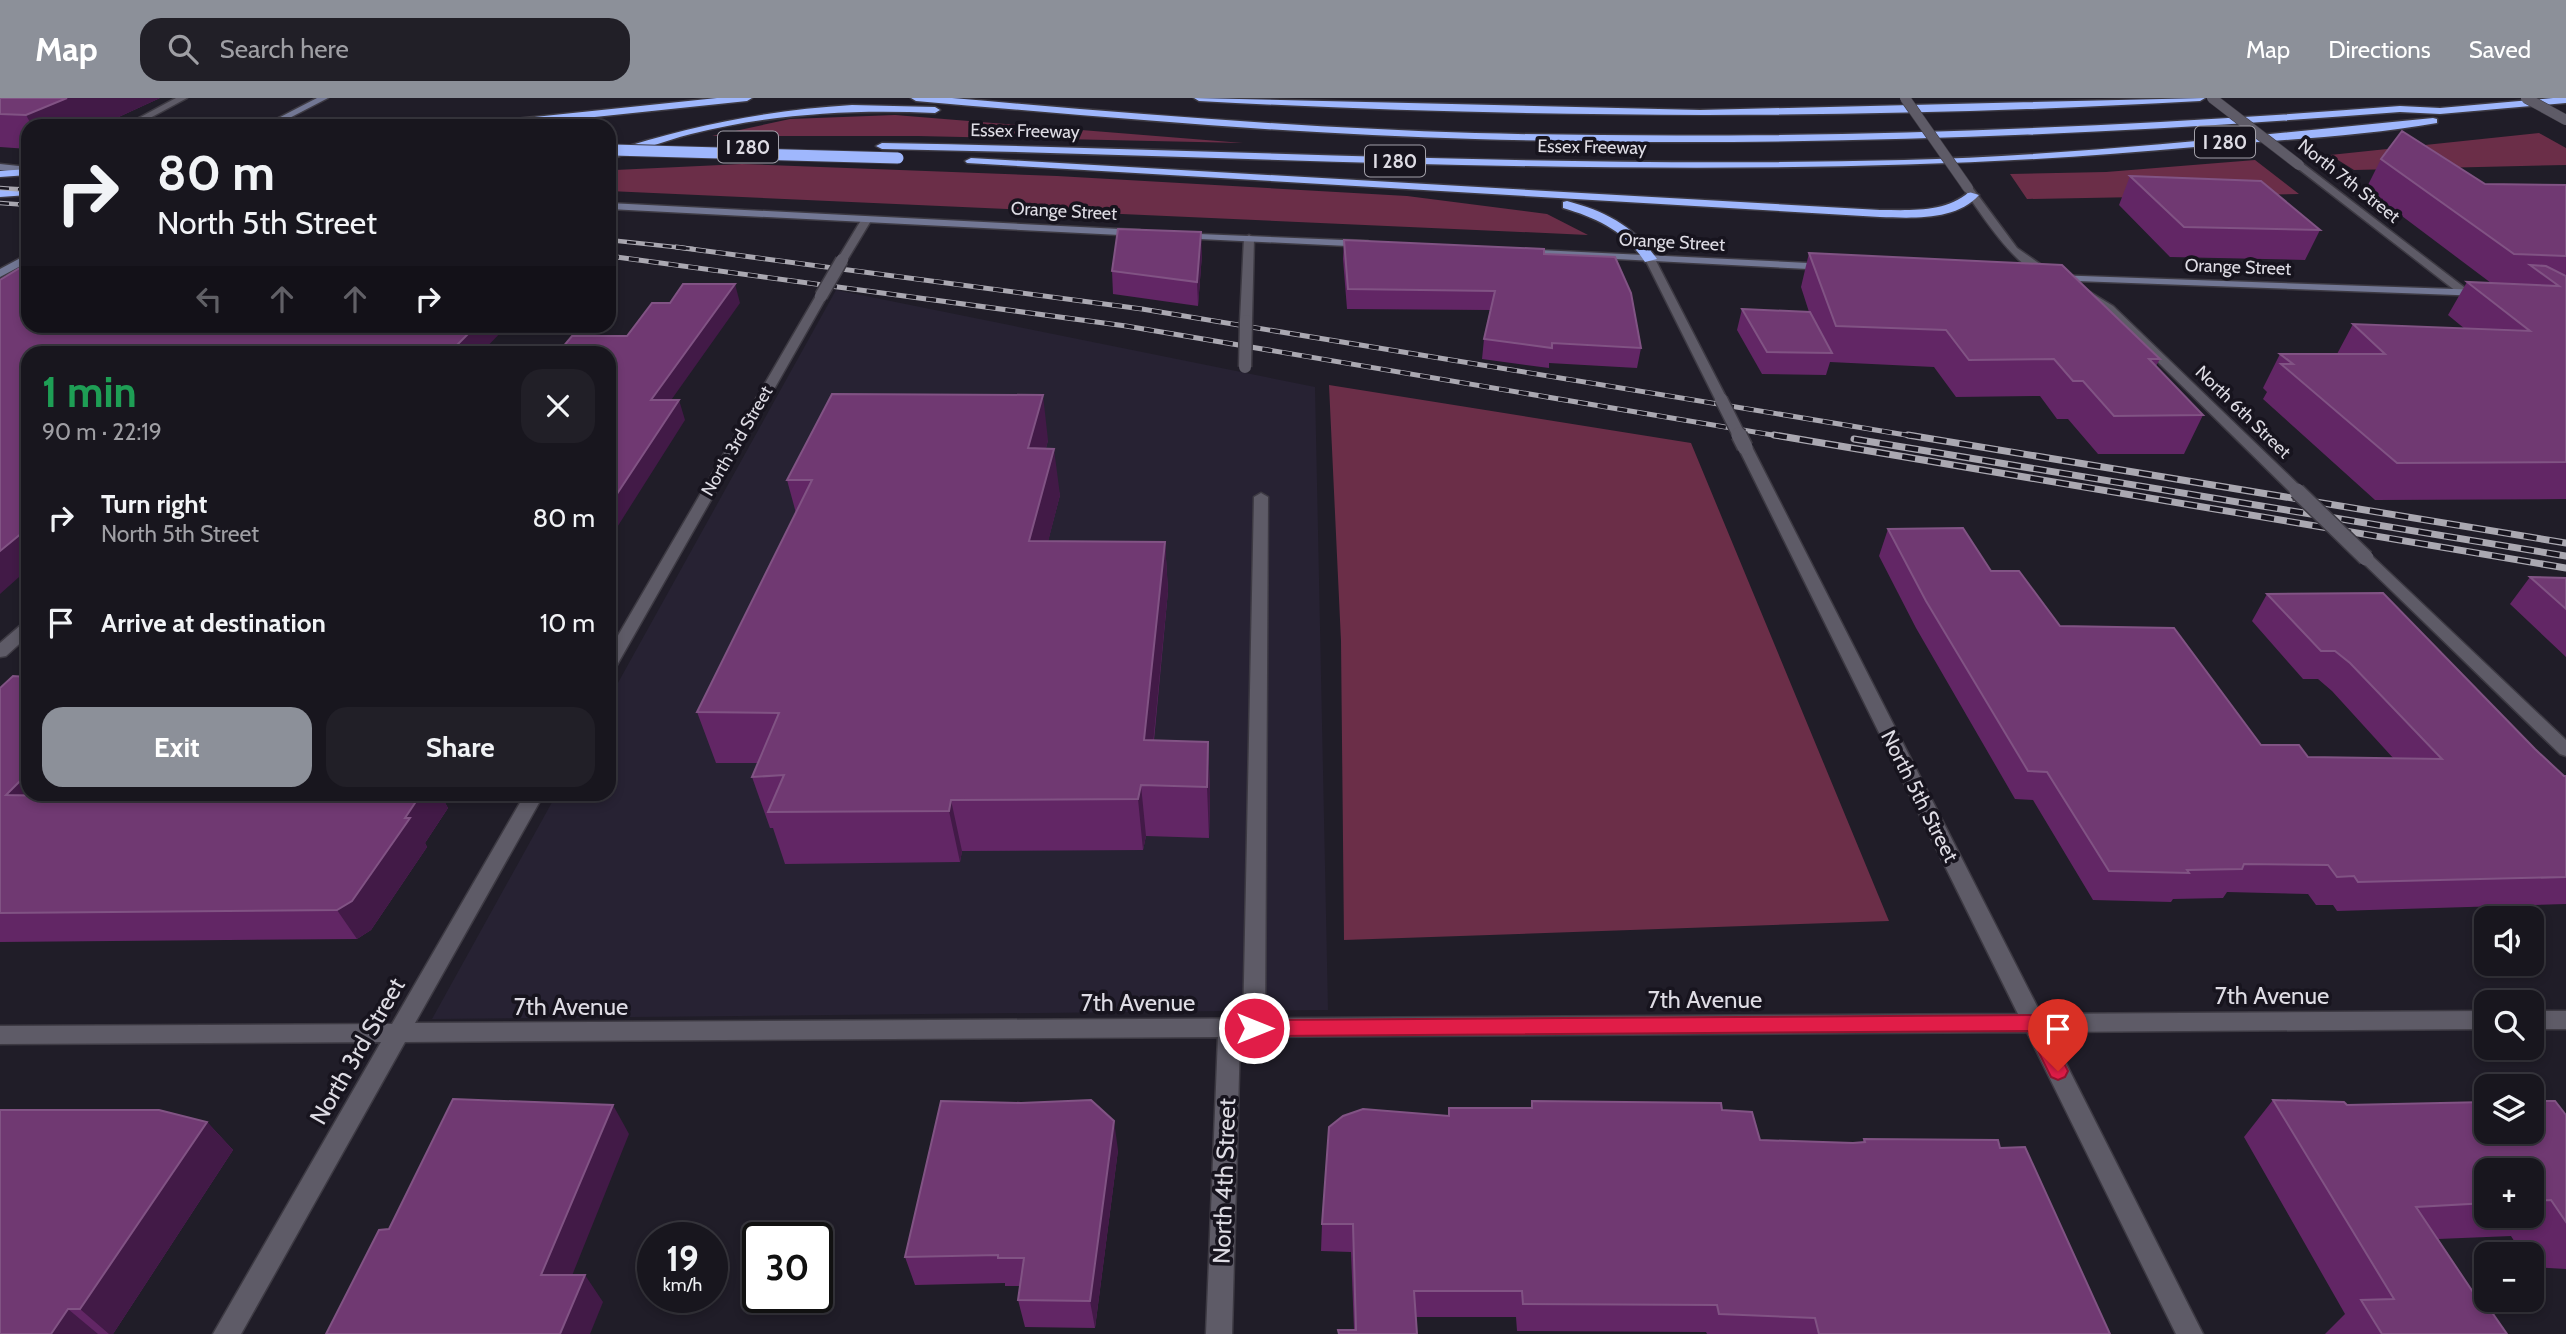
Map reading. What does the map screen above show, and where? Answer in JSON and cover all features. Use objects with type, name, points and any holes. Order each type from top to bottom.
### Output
[{"type":"highway","points":[[706,102],[724,98]]},
{"type":"highway","name":"I 280","points":[[544,119],[747,98]]},
{"type":"highway","points":[[916,98],[1164,120],[1451,135],[1754,139],[2003,135],[2211,124],[2400,109],[2440,111]]},
{"type":"highway","points":[[1199,98],[1453,110],[1757,114],[1980,109],[2200,98]]},
{"type":"highway","name":"Essex Freeway","points":[[616,152],[882,146],[1567,165],[1896,163],[2222,142],[2435,121],[2440,111],[2566,100]]},
{"type":"highway","points":[[616,150],[735,121],[841,108],[910,108],[1114,123],[1164,120]]},
{"type":"highway","points":[[616,152],[898,158],[1882,212],[1944,211],[1966,204],[1971,192]]},
{"type":"highway","points":[[0,174],[21,172]]},
{"type":"highway","points":[[0,193],[21,192]]},
{"type":"highway","points":[[1489,192],[1565,204],[1597,215],[1632,235],[1650,259]]},
{"type":"main road","points":[[281,119],[324,98]]},
{"type":"main road","points":[[0,167],[21,170]]},
{"type":"main road","name":"Orange Street","points":[[616,206],[1154,233]]},
{"type":"main road","points":[[1167,234],[1388,245]]},
{"type":"main road","name":"Orange Street","points":[[1512,252],[1846,268]]},
{"type":"main road","points":[[0,274],[21,261]]},
{"type":"main road","name":"Orange Street","points":[[2027,277],[2500,294]]},
{"type":"street","points":[[142,119],[183,98]]},
{"type":"street","name":"North 6th Street","points":[[1905,98],[2013,250],[2109,309],[2566,750]]},
{"type":"street","name":"North 7th Street","points":[[2212,98],[2465,293]]},
{"type":"street","points":[[2526,98],[2566,120]]},
{"type":"street","name":"North 3rd Street","points":[[616,653],[867,219]]},
{"type":"street","points":[[1245,367],[1249,238]]},
{"type":"street","name":"North 5th Street","points":[[1650,259],[2190,1334]]},
{"type":"street","points":[[1254,1028],[1261,497]]},
{"type":"street","points":[[0,652],[21,632]]},
{"type":"street","name":"North 3rd Street","points":[[226,1334],[531,801]]},
{"type":"street","name":"7th Avenue","points":[[0,1035],[2474,1020]]},
{"type":"street","points":[[2544,1020],[2566,1020]]},
{"type":"street","name":"North 4th Street","points":[[1219,1334],[1229,1027]]},
{"type":"shaded area","points":[[895,115],[1243,143],[918,136],[712,136],[790,119]]},
{"type":"shaded area","points":[[2539,133],[2566,148],[2566,165],[2354,170],[2330,155]]},
{"type":"shaded area","points":[[2255,160],[2299,194],[2027,199],[2010,174],[2106,172]]},
{"type":"shaded area","points":[[742,164],[1057,176],[1407,196],[1547,214],[1588,235],[616,191],[616,170]]},
{"type":"shaded area","points":[[836,290],[1315,387],[1328,1010],[432,1019],[553,801],[616,801],[616,686]]},
{"type":"shaded area","points":[[1329,385],[1691,443],[1889,921],[1344,940],[1341,641]]},
{"type":"building","points":[[0,98],[67,98],[26,115],[0,114]]},
{"type":"building","points":[[2402,131],[2485,184],[2566,185],[2566,256],[2514,254],[2381,159]]},
{"type":"building","points":[[2130,176],[2261,181],[2320,230],[2184,227]]},
{"type":"building","points":[[1118,229],[1201,232],[1197,282],[1112,271]]},
{"type":"building","points":[[1344,240],[1544,249],[1544,254],[1615,257],[1631,293],[1641,348],[1552,343],[1552,348],[1484,339],[1495,291],[1348,289]]},
{"type":"building","points":[[1809,253],[2062,265],[2160,359],[2149,359],[2203,415],[2114,416],[2083,381],[2073,381],[2054,359],[1969,360],[1946,330],[1836,326]]},
{"type":"building","points":[[2530,265],[2546,266],[2566,276],[2566,462],[2397,463],[2281,364],[2293,364],[2280,354],[2385,354],[2353,324],[2530,331],[2467,282],[2559,286]]},
{"type":"building","points":[[21,267],[21,333],[469,333],[456,346],[21,346],[21,534],[0,551],[0,280]]},
{"type":"building","points":[[683,284],[735,284],[651,400],[679,400],[616,495],[616,346],[564,346],[572,336],[627,336],[652,303],[670,303]]},
{"type":"building","points":[[1742,309],[1810,312],[1832,353],[1767,352]]},
{"type":"building","points":[[832,394],[1043,395],[1028,448],[1054,449],[1029,541],[1165,542],[1144,740],[1208,742],[1207,787],[1141,785],[1138,799],[951,800],[949,811],[768,812],[784,775],[752,777],[779,713],[697,712],[812,480],[787,480]]},
{"type":"building","points":[[1963,528],[1991,571],[2019,571],[2060,626],[2174,628],[2261,745],[2299,745],[2308,757],[2442,759],[2350,663],[2335,651],[2321,651],[2267,594],[2383,593],[2535,749],[2566,776],[2566,877],[2358,882],[2354,876],[2337,877],[2328,865],[2244,864],[2242,869],[2187,870],[2189,873],[2109,871],[2047,772],[2028,771],[1926,601],[1888,529]]},
{"type":"building","points":[[2530,577],[2566,578],[2566,609]]},
{"type":"building","points":[[13,676],[21,677],[21,780],[6,795],[21,795],[21,801],[416,801],[405,818],[410,818],[352,901],[337,910],[0,913],[0,688]]},
{"type":"building","points":[[453,1099],[613,1105],[541,1275],[585,1275],[560,1334],[326,1334],[379,1230],[389,1229]]},
{"type":"building","points":[[1091,1100],[1114,1121],[1090,1301],[1018,1300],[1024,1258],[998,1258],[998,1255],[905,1257],[941,1101],[1021,1103]]},
{"type":"building","points":[[2273,1100],[2344,1102],[2347,1105],[2474,1102],[2474,1144],[2544,1144],[2544,1101],[2555,1101],[2566,1115],[2566,1222],[2551,1200],[2544,1200],[2544,1158],[2474,1158],[2474,1204],[2416,1207],[2474,1294],[2474,1312],[2492,1312],[2507,1334],[2382,1334],[2361,1300],[2394,1299]]},
{"type":"building","points":[[1532,1101],[1721,1103],[1722,1110],[1752,1112],[1760,1140],[1853,1143],[1865,1142],[1864,1139],[1998,1140],[2000,1148],[2025,1147],[2110,1334],[1819,1334],[1815,1318],[1719,1314],[1717,1305],[1523,1304],[1522,1291],[1414,1291],[1417,1334],[1339,1334],[1338,1330],[1356,1330],[1353,1224],[1322,1224],[1329,1127],[1343,1116],[1363,1109],[1449,1116],[1449,1108],[1532,1108]]},
{"type":"building","points":[[0,1110],[159,1110],[207,1122],[80,1309],[68,1309],[51,1334],[0,1334]]},
{"type":"railway","points":[[0,188],[21,190]]},
{"type":"railway","points":[[0,203],[21,204]]},
{"type":"railway","points":[[616,241],[683,248]]},
{"type":"railway","points":[[676,247],[683,248]]},
{"type":"railway","points":[[683,248],[693,249]]},
{"type":"railway","points":[[683,248],[1142,309],[1918,437]]},
{"type":"railway","points":[[616,257],[1126,326],[1784,437]]},
{"type":"railway","points":[[1774,435],[2566,568]]},
{"type":"railway","points":[[1908,435],[2566,543]]},
{"type":"railway","points":[[1854,439],[2566,556]]},
{"type":"route","points":[[1254,1028],[2034,1023],[2058,1071]]}]
